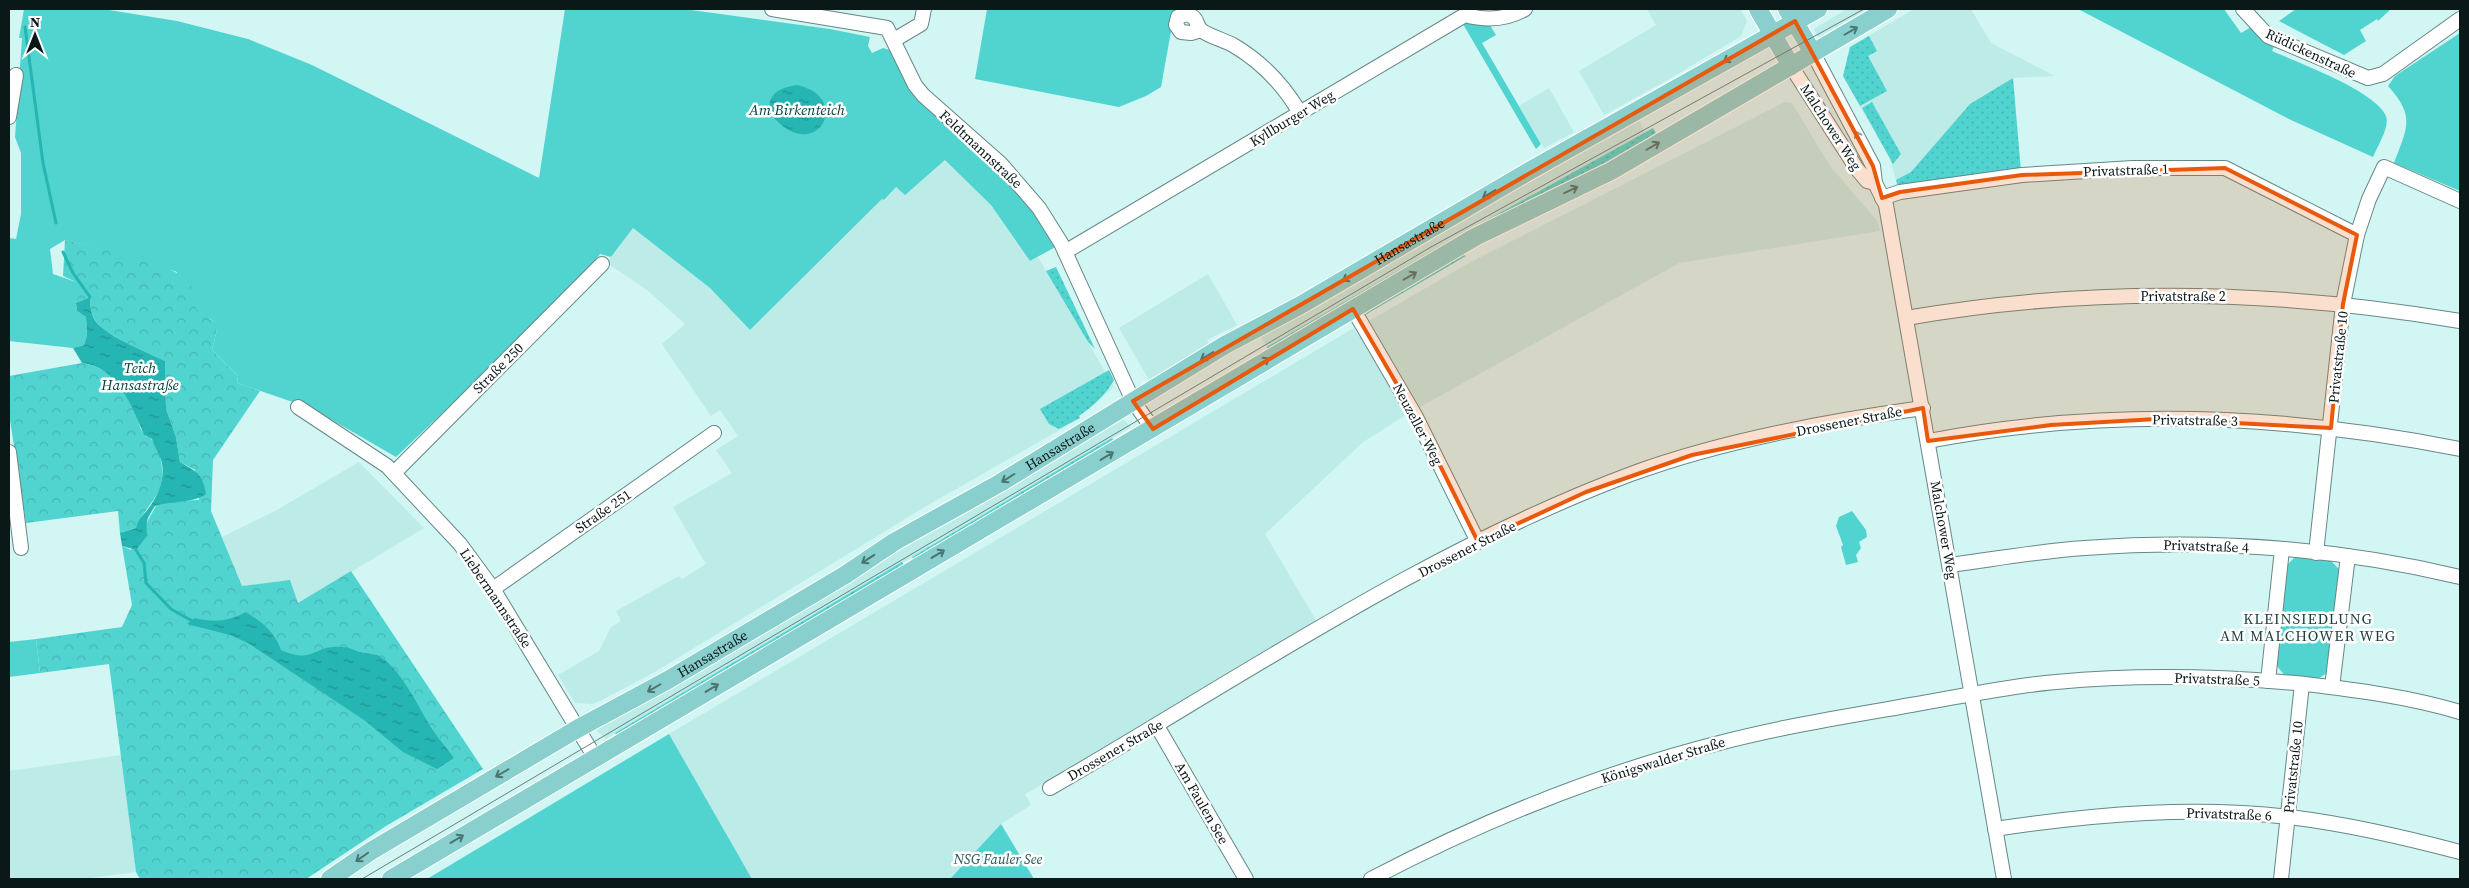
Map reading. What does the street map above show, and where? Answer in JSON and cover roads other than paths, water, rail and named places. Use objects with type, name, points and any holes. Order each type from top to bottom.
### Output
[{"type":"main road","points":[[1758,9],[1791,66]]},
{"type":"main road","name":"Hansastraße","points":[[330,879],[371,851],[578,729],[676,675],[845,574],[894,542],[938,519],[1225,346],[1299,306],[1531,170],[1772,34],[1791,15],[1818,9]]},
{"type":"main road","points":[[391,879],[1475,237],[1610,171],[1888,9]]},
{"type":"main road","points":[[1791,15],[1813,53]]},
{"type":"street","name":"Feldtmannstraße","points":[[772,9],[887,28],[915,84],[930,101],[1001,164],[1039,208],[1065,252],[1133,401],[1153,429]]},
{"type":"street","points":[[894,40],[921,24],[924,9]]},
{"type":"street","name":"Kyllburger Weg","points":[[1065,252],[1300,113],[1463,12],[1492,19],[1506,17],[1525,9]]},
{"type":"street","name":"Rüdickenstraße","points":[[2243,9],[2268,36],[2368,78],[2383,74],[2460,19]]},
{"type":"street","points":[[1201,30],[1233,45],[1255,60],[1273,76],[1300,113]]},
{"type":"street","name":"Malchower Weg","points":[[1813,53],[1873,166],[1875,183],[1891,226],[2004,879]]},
{"type":"street","name":"Malchower Weg","points":[[1791,66],[1857,169],[1867,181],[1875,183]]},
{"type":"street","points":[[9,117],[16,75]]},
{"type":"street","name":"Privatstraße 10","points":[[2316,553],[2344,304],[2357,235],[2369,199],[2384,167],[2460,201]]},
{"type":"street","name":"Privatstraße 1","points":[[1882,198],[1900,192],[2022,175],[2133,168],[2225,168],[2357,235]]},
{"type":"street","name":"Straße 250","points":[[394,473],[602,264]]},
{"type":"street","name":"Privatstraße 2","points":[[1906,318],[2044,301],[2144,296],[2268,298],[2344,304],[2460,321]]},
{"type":"street","name":"Neuzeller Weg","points":[[1353,309],[1416,417],[1478,542]]},
{"type":"street","name":"Liebermannstraße","points":[[298,407],[312,414],[394,473],[460,544],[493,589],[596,759]]},
{"type":"street","name":"Drossener Straße","points":[[1050,788],[1398,583],[1478,542],[1593,490],[1692,455],[1812,427],[1923,408]]},
{"type":"street","name":"Privatstraße 3","points":[[1928,441],[2051,425],[2157,419],[2276,422],[2331,428],[2460,449]]},
{"type":"street","name":"Straße 251","points":[[493,589],[714,433]]},
{"type":"street","points":[[9,452],[21,548]]},
{"type":"street","name":"Privatstraße 4","points":[[1950,565],[2021,554],[2146,544],[2208,545],[2282,549],[2348,556],[2460,577]]},
{"type":"street","points":[[2268,681],[2282,549]]},
{"type":"street","points":[[2332,687],[2348,556]]},
{"type":"street","name":"Privatstraße 5","points":[[1973,694],[2053,682],[2188,676],[2332,687],[2400,698],[2460,712]]},
{"type":"street","name":"Privatstraße 10","points":[[2281,879],[2302,684]]},
{"type":"street","name":"Königswalder Straße","points":[[1371,879],[1458,835],[1581,786],[1657,760],[1794,726],[1973,694]]},
{"type":"street","name":"Am Faulen See","points":[[1157,726],[1246,879]]},
{"type":"street","name":"Privatstraße 6","points":[[1995,829],[2074,818],[2152,813],[2218,813],[2288,817],[2381,833],[2460,852]]},
{"type":"water","name":"Am Birkenteich","points":[[797,85],[815,92],[824,103],[826,115],[822,125],[813,132],[800,134],[785,128],[769,112],[770,100],[776,92]]},
{"type":"water","name":"Teich Hansastraße","points":[[90,297],[93,317],[103,329],[165,361],[166,409],[176,437],[180,462],[198,474],[203,482],[206,494],[195,499],[155,506],[147,520],[147,536],[136,550],[122,546],[120,533],[136,528],[152,503],[161,484],[162,464],[152,439],[144,435],[122,390],[104,372],[94,366],[82,363],[73,348],[84,345],[87,335],[86,317],[77,311],[76,303]]},
{"type":"water","points":[[246,612],[267,628],[281,650],[292,654],[307,655],[325,648],[343,647],[379,656],[401,678],[432,728],[454,758],[437,769],[403,752],[364,720],[248,643],[230,635],[187,624],[195,618],[221,620]]},
{"type":"waterway","points":[[25,27],[43,163],[56,223]]},
{"type":"waterway","points":[[63,252],[73,273],[90,297]]},
{"type":"waterway","points":[[136,550],[144,563],[146,583],[171,609],[194,622]]},
{"type":"tram line","points":[[362,879],[1431,247],[1864,9]]},
{"type":"district","name":"KLEINSIEDLUNG AM MALCHOWER WEG","points":[[2308,626]]},
{"type":"park label","name":"NSG Fauler See","points":[[998,859]]}]
